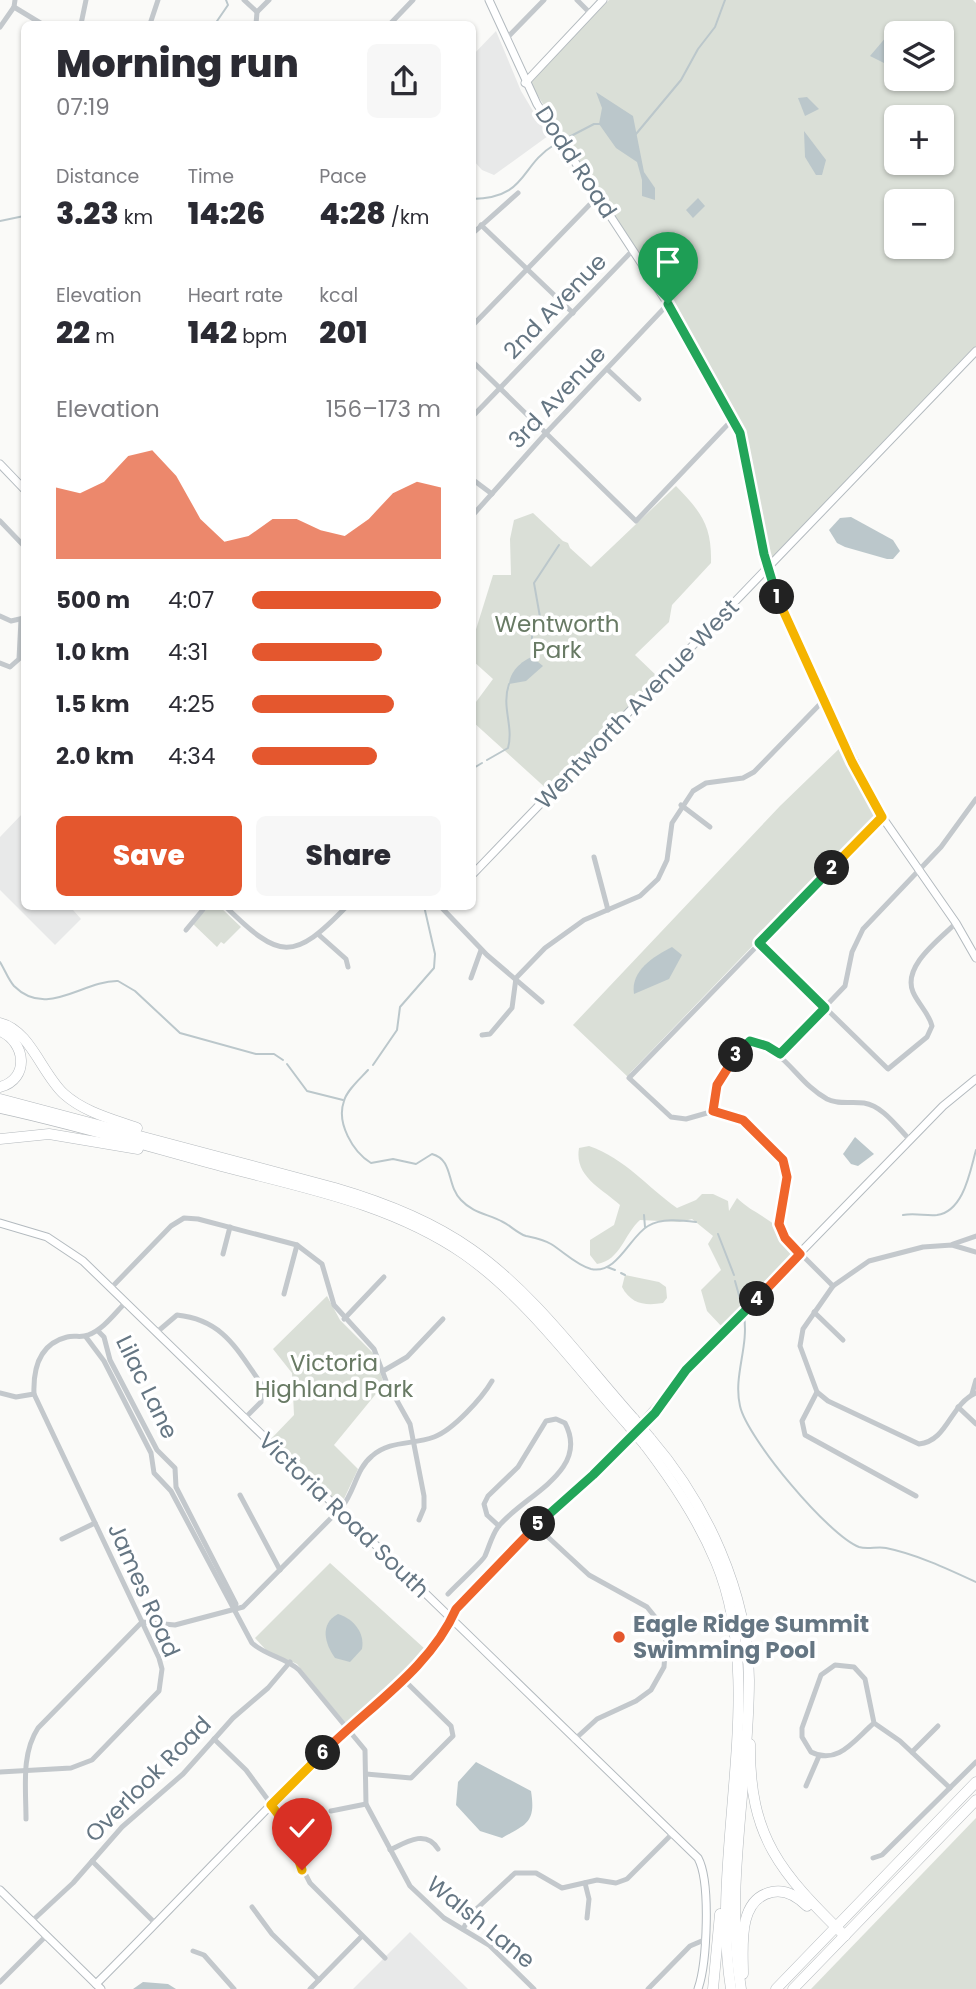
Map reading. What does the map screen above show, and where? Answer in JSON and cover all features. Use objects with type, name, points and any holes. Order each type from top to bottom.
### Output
[{"type":"highway","points":[[0,1023],[14,1029],[52,1082],[80,1105],[197,1150]]},
{"type":"highway","points":[[0,1031],[12,1038],[22,1056],[18,1075],[9,1085],[0,1087]]},
{"type":"highway","points":[[0,1099],[377,1200],[433,1225],[492,1265],[535,1307],[631,1422]]},
{"type":"highway","points":[[0,1108],[377,1208],[429,1233],[463,1254],[520,1303],[681,1476],[717,1542],[736,1600],[749,1681],[750,1774],[755,1812],[763,1833],[788,1877],[843,1938]]},
{"type":"highway","points":[[0,1139],[33,1134],[65,1136],[203,1161]]},
{"type":"highway","points":[[648,1441],[688,1504],[718,1564],[734,1628],[740,1696],[713,1989]]},
{"type":"highway","points":[[742,1989],[733,1891],[749,1681]]},
{"type":"highway","points":[[776,1989],[975,1783]]},
{"type":"highway","points":[[918,1861],[914,1856],[916,1850],[975,1783]]},
{"type":"highway","points":[[793,1989],[976,1798]]},
{"type":"highway","points":[[727,1840],[726,1935],[731,1989]]},
{"type":"highway","points":[[742,1989],[743,1933],[751,1905],[763,1895],[772,1892],[791,1894],[835,1929]]},
{"type":"street","points":[[82,21],[86,0]]},
{"type":"street","points":[[151,21],[158,0]]},
{"type":"street","points":[[244,0],[257,12]]},
{"type":"street","points":[[256,21],[257,12],[269,0]]},
{"type":"street","points":[[393,21],[414,0]]},
{"type":"street","name":"Dodd Road","points":[[489,0],[525,83],[668,304],[732,419],[745,450],[767,569],[779,603],[882,817],[956,923],[976,958]]},
{"type":"street","points":[[506,39],[544,0]]},
{"type":"street","points":[[577,0],[590,13]]},
{"type":"street","points":[[525,83],[603,0]]},
{"type":"street","points":[[0,27],[15,3],[38,21]]},
{"type":"street","points":[[476,230],[518,193]]},
{"type":"street","points":[[476,322],[598,196]]},
{"type":"street","points":[[481,225],[573,313]]},
{"type":"street","name":"2nd Avenue","points":[[476,414],[634,250]]},
{"type":"street","name":"3rd Avenue","points":[[476,512],[668,304]]},
{"type":"street","name":"Wentworth Avenue West","points":[[476,871],[976,351]]},
{"type":"street","points":[[476,365],[636,521],[732,419]]},
{"type":"street","points":[[607,369],[639,399]]},
{"type":"street","points":[[0,464],[21,486]]},
{"type":"street","points":[[476,483],[492,494]]},
{"type":"street","points":[[0,521],[21,543]]},
{"type":"street","points":[[0,616],[11,621],[21,619]]},
{"type":"street","points":[[0,663],[10,667],[19,659],[21,639]]},
{"type":"street","points":[[482,1034],[490,1034],[512,1008],[516,978],[561,934],[640,896],[658,879],[667,860],[672,824],[681,805],[706,783],[743,778],[754,772],[824,700]]},
{"type":"street","points":[[780,1054],[845,985],[852,953],[863,929],[941,847],[976,799]]},
{"type":"street","points":[[681,805],[710,827]]},
{"type":"street","points":[[833,1286],[785,1238],[779,1224],[787,1177],[783,1160],[743,1120],[713,1111],[686,1119],[676,1118],[664,1112],[629,1078],[882,817]]},
{"type":"street","points":[[594,856],[608,910]]},
{"type":"street","points":[[186,930],[202,910]]},
{"type":"street","points":[[230,910],[269,945],[287,948],[305,945],[343,910]]},
{"type":"street","points":[[444,910],[481,950],[541,1002]]},
{"type":"street","points":[[759,943],[888,1069],[927,1037],[932,1026],[913,991],[912,975],[918,962],[956,923]]},
{"type":"street","points":[[319,935],[346,959],[348,967]]},
{"type":"street","points":[[471,978],[481,950]]},
{"type":"street","points":[[713,1111],[717,1085],[723,1072],[750,1041],[767,1046],[780,1054],[825,1098],[837,1103],[873,1106],[910,1140]]},
{"type":"street","points":[[0,1890],[99,1987],[155,1923],[271,1805],[403,1679],[450,1621],[456,1609],[536,1526],[593,1475],[655,1413],[686,1370],[943,1106],[976,1079]]},
{"type":"street","points":[[111,1288],[171,1226],[184,1218],[297,1245],[322,1264],[334,1305],[374,1349],[403,1406],[414,1441],[424,1496],[424,1508],[419,1520]]},
{"type":"street","name":"Victoria Road South","points":[[0,1223],[28,1228],[67,1247],[450,1621],[698,1858],[704,1870],[704,1940],[698,1989]]},
{"type":"street","points":[[223,1254],[230,1227]]},
{"type":"street","points":[[976,1236],[952,1245],[923,1247],[869,1261],[833,1286],[803,1329],[800,1346],[817,1392],[828,1401],[919,1444],[937,1437],[958,1407],[974,1394],[976,1380]]},
{"type":"street","points":[[284,1294],[297,1245]]},
{"type":"street","points":[[952,1245],[976,1252]]},
{"type":"street","points":[[344,1319],[384,1277]]},
{"type":"street","points":[[0,1393],[16,1397],[34,1394],[34,1371],[45,1350],[66,1337],[86,1337],[98,1331],[126,1302]]},
{"type":"street","points":[[814,1312],[843,1340]]},
{"type":"street","points":[[157,1332],[177,1315],[212,1324],[222,1331],[262,1385],[261,1402],[245,1418]]},
{"type":"street","points":[[383,1371],[397,1366],[443,1319]]},
{"type":"street","name":"Lilac Lane","points":[[98,1331],[104,1336],[110,1360],[158,1450],[175,1468],[176,1487],[236,1604],[234,1609]]},
{"type":"street","name":"Lilac Lane","points":[[86,1337],[104,1361],[151,1453],[154,1474],[171,1491],[252,1643],[261,1651],[290,1662],[348,1731]]},
{"type":"street","points":[[26,1818],[29,1741],[38,1728],[142,1622],[175,1625],[234,1609],[253,1600],[339,1510],[350,1496],[360,1469],[371,1457],[384,1448],[436,1436],[483,1396],[492,1381]]},
{"type":"street","points":[[817,1392],[802,1421],[806,1435],[916,1496]]},
{"type":"street","name":"James Road","points":[[0,1772],[82,1765],[101,1753],[159,1691],[162,1669],[34,1394]]},
{"type":"street","points":[[958,1407],[976,1424]]},
{"type":"street","points":[[448,1594],[475,1564],[485,1559],[499,1526],[542,1489],[566,1463],[572,1442],[565,1423],[556,1419],[546,1421],[518,1467],[488,1496],[484,1504],[486,1515],[499,1526]]},
{"type":"street","points":[[240,1495],[280,1570]]},
{"type":"street","points":[[62,1539],[94,1523]]},
{"type":"street","points":[[536,1526],[589,1575],[647,1607],[660,1623],[666,1641],[664,1667],[652,1690],[636,1702],[597,1719],[574,1740]]},
{"type":"street","points":[[485,1559],[495,1568]]},
{"type":"street","name":"Overlook Road","points":[[32,1921],[122,1827],[183,1774],[290,1662]]},
{"type":"street","points":[[874,1723],[840,1754],[819,1756],[806,1745],[802,1728],[821,1675],[828,1667],[841,1664],[861,1672],[874,1723],[912,1752],[950,1788]]},
{"type":"street","points":[[366,1773],[411,1778],[453,1735],[451,1726],[403,1679]]},
{"type":"street","points":[[912,1752],[938,1726]]},
{"type":"street","name":"Walsh Lane","points":[[348,1731],[365,1749],[366,1804],[410,1886],[444,1918],[489,1945],[534,1989]]},
{"type":"street","points":[[214,1739],[246,1770],[288,1827],[296,1856],[310,1883],[385,1958]]},
{"type":"street","points":[[806,1786],[819,1756]]},
{"type":"street","points":[[873,1858],[882,1855],[976,1762]]},
{"type":"street","points":[[331,1811],[366,1804]]},
{"type":"street","points":[[463,1929],[472,1913],[515,1873],[536,1872],[562,1888],[585,1883],[616,1883],[627,1879],[672,1834]]},
{"type":"street","points":[[390,1850],[420,1838],[428,1839],[438,1849]]},
{"type":"street","points":[[92,1861],[155,1923]]},
{"type":"street","points":[[585,1883],[589,1899],[587,1918]]},
{"type":"street","points":[[252,1906],[272,1934],[319,1980]]},
{"type":"street","points":[[0,1982],[46,1936]]},
{"type":"street","points":[[310,1989],[362,1936]]},
{"type":"street","points":[[648,1989],[690,1946],[704,1940]]},
{"type":"street","points":[[193,1951],[204,1955],[234,1989]]},
{"type":"shaded area","points":[[496,31],[521,91],[548,136],[494,175],[482,170],[476,163],[476,52]]},
{"type":"shaded area","points":[[884,40],[884,63],[870,56]]},
{"type":"shaded area","points":[[596,92],[633,116],[644,172],[655,188],[655,200],[642,196],[642,180],[637,162],[616,148],[599,124],[602,108]]},
{"type":"shaded area","points":[[807,97],[819,109],[805,116],[798,98]]},
{"type":"shaded area","points":[[804,131],[826,160],[822,175],[816,175],[805,157]]},
{"type":"shaded area","points":[[698,198],[705,206],[693,218],[686,210]]},
{"type":"shaded area","points":[[851,517],[893,540],[900,551],[893,559],[887,559],[837,543],[829,530],[840,518]]},
{"type":"shaded area","points":[[532,657],[543,666],[526,681],[509,684],[511,675],[524,661]]},
{"type":"shaded area","points":[[21,815],[21,910],[73,910],[81,919],[55,945],[0,890],[0,837]]},
{"type":"shaded area","points":[[672,947],[682,955],[669,979],[634,994],[636,978],[640,971],[651,960]]},
{"type":"shaded area","points":[[855,1137],[874,1154],[858,1166],[851,1164],[843,1154]]},
{"type":"shaded area","points":[[338,1614],[353,1623],[362,1637],[362,1649],[350,1662],[335,1658],[327,1641],[328,1623]]},
{"type":"shaded area","points":[[476,1762],[531,1791],[532,1809],[528,1821],[502,1838],[480,1831],[456,1805],[458,1782]]},
{"type":"shaded area","points":[[410,1932],[468,1989],[353,1989]]},
{"type":"shaded area","points":[[143,1982],[168,1984],[176,1989],[133,1989]]},
{"type":"green space","points":[[609,0],[973,0],[976,3],[976,349],[769,564],[747,445],[718,385],[680,318],[529,82]]},
{"type":"green space","name":"Wentworth Park","points":[[676,486],[698,512],[707,529],[711,563],[672,605],[669,622],[635,655],[659,678],[549,791],[476,725],[476,702],[493,679],[476,664],[476,629],[493,575],[511,575],[510,539],[514,520],[533,513],[591,567]]},
{"type":"green space","points":[[841,747],[876,818],[630,1073],[629,1078],[573,1025],[780,806]]},
{"type":"green space","points":[[206,910],[223,910],[241,927],[224,944],[221,942],[217,947],[192,923]]},
{"type":"green space","points":[[589,1146],[614,1158],[677,1208],[696,1200],[702,1194],[713,1194],[728,1201],[729,1211],[737,1198],[774,1224],[796,1254],[723,1328],[707,1311],[701,1290],[721,1270],[708,1244],[713,1236],[692,1219],[680,1222],[640,1220],[617,1252],[605,1262],[597,1264],[590,1255],[590,1240],[614,1225],[620,1205],[585,1175],[579,1158],[579,1148]]},
{"type":"green space","points":[[625,1275],[659,1282],[666,1287],[667,1298],[663,1303],[656,1304],[644,1304],[634,1300],[622,1287]]},
{"type":"green space","name":"Victoria Highland Park","points":[[327,1296],[340,1320],[374,1354],[384,1384],[334,1445],[358,1469],[343,1501],[336,1501],[270,1440],[294,1415],[292,1373],[273,1349]]},
{"type":"green space","points":[[330,1563],[425,1649],[368,1709],[346,1724],[297,1664],[267,1651],[255,1638]]},
{"type":"green space","points":[[976,1818],[976,1989],[811,1989]]},
{"type":"waterway","points":[[217,21],[228,5],[226,0]]},
{"type":"waterway","points":[[636,134],[681,80],[698,49],[715,27],[725,0]]},
{"type":"waterway","points":[[569,137],[594,124],[601,124]]},
{"type":"waterway","points":[[476,199],[504,193],[513,187],[534,162],[554,145]]},
{"type":"waterway","points":[[0,221],[21,217]]},
{"type":"waterway","points":[[532,657],[532,636],[540,617],[534,583],[559,545]]},
{"type":"waterway","points":[[487,760],[508,748],[510,732],[506,701],[509,684]]},
{"type":"waterway","points":[[476,767],[482,763]]},
{"type":"waterway","points":[[373,1065],[397,1030],[400,1007],[434,968],[435,954],[425,910]]},
{"type":"waterway","points":[[0,962],[14,986],[27,995],[52,999],[105,982],[118,981],[135,991],[180,1033],[256,1054],[274,1054],[283,1060]]},
{"type":"waterway","points":[[287,1064],[307,1091],[343,1100]]},
{"type":"waterway","points":[[368,1070],[348,1093],[342,1110],[348,1136],[364,1158],[371,1163],[393,1159],[416,1164],[432,1154],[439,1157],[447,1167],[456,1194],[466,1204],[523,1235],[551,1244],[586,1267],[600,1269],[616,1261],[641,1231],[653,1223],[671,1220],[696,1222]]},
{"type":"waterway","points":[[903,1215],[937,1215],[954,1206],[968,1179],[976,1150]]},
{"type":"waterway","points":[[644,1215],[645,1227]]},
{"type":"waterway","points":[[718,1234],[734,1275]]},
{"type":"waterway","points":[[607,1267],[615,1270]]},
{"type":"waterway","points":[[621,1273],[625,1275]]},
{"type":"waterway","points":[[735,1281],[742,1306]]},
{"type":"waterway","points":[[744,1316],[738,1384],[740,1406],[757,1440],[810,1506],[829,1525],[859,1547],[883,1548],[909,1554],[976,1582]]},
{"type":"place","name":"Eagle Ridge Summit Swimming Pool","points":[[619,1637]]},
{"type":"route","points":[[302,1870],[288,1827],[271,1805],[333,1742],[403,1679],[450,1621],[456,1609],[536,1526],[593,1475],[655,1413],[686,1370],[800,1254],[785,1238],[779,1224],[779,1211],[787,1177],[783,1160],[743,1120],[713,1111],[717,1085],[730,1062],[750,1041],[767,1046],[780,1054],[825,1008],[759,943],[882,817],[852,762],[771,583],[740,433],[668,304]]}]
